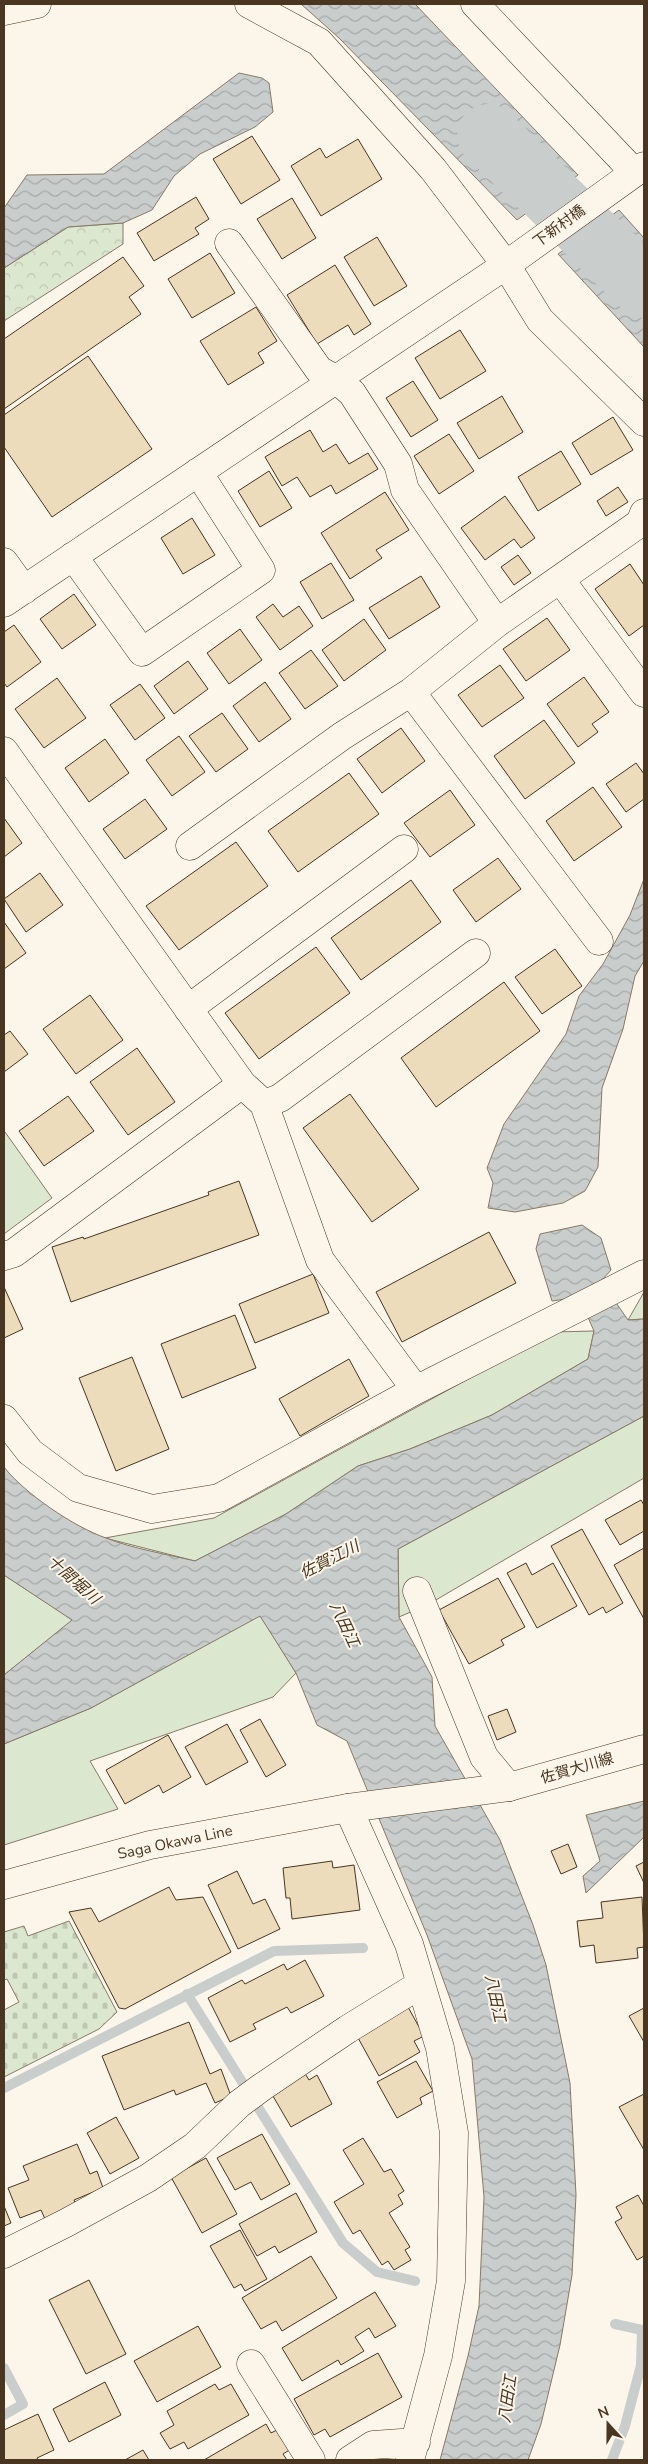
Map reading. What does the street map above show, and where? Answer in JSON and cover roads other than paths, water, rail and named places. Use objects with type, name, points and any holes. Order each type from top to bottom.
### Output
[{"type":"street","points":[[4,11],[37,4]]},
{"type":"street","points":[[249,4],[319,42],[512,260],[540,320],[644,422]]},
{"type":"street","points":[[475,4],[641,174]]},
{"type":"street","name":"下新村橋","points":[[14,596],[512,260],[601,196],[641,174]]},
{"type":"street","points":[[229,243],[319,370],[336,379],[352,393],[398,464],[405,490],[498,622]]},
{"type":"street","points":[[73,556],[142,652],[261,570],[198,472]]},
{"type":"street","points":[[190,846],[342,736],[411,692],[498,622],[640,523],[644,513]]},
{"type":"street","points":[[4,562],[14,596]]},
{"type":"street","points":[[560,579],[644,693]]},
{"type":"street","points":[[411,692],[599,941]]},
{"type":"street","points":[[4,750],[242,1084],[264,1104],[320,1260],[416,1390]]},
{"type":"street","points":[[188,1009],[404,849]]},
{"type":"street","points":[[264,1104],[280,1098],[476,953]]},
{"type":"street","points":[[4,1256],[14,1253],[242,1084]]},
{"type":"street","points":[[4,1419],[30,1452],[78,1488],[152,1509],[219,1498],[416,1390],[634,1279]]},
{"type":"street","points":[[417,1591],[484,1757],[509,1787]]},
{"type":"street","name":"佐賀大川線","points":[[348,1808],[509,1787],[644,1749]]},
{"type":"street","points":[[348,1808],[409,1944],[440,2048],[454,2133],[451,2281],[438,2356],[413,2451],[373,2445],[350,2460]]},
{"type":"street","name":"Saga Okawa Line","points":[[4,1885],[150,1845],[348,1808]]},
{"type":"street","points":[[4,2254],[66,2224],[148,2178],[195,2146],[239,2104],[262,2087],[348,2029],[422,1984]]},
{"type":"street","points":[[251,2364],[311,2460]]},
{"type":"water","points":[[301,4],[415,4],[578,175],[517,220],[339,38]]},
{"type":"water","points":[[239,73],[262,78],[269,83],[273,112],[255,127],[200,154],[174,176],[152,210],[123,223],[68,227],[4,268],[4,208],[27,175],[104,174]]},
{"type":"water","points":[[619,210],[644,238],[644,347],[558,254]]},
{"type":"water","points":[[644,879],[644,961],[635,976],[623,1029],[602,1088],[598,1167],[585,1191],[563,1203],[515,1212],[488,1208],[493,1183],[487,1168],[504,1124],[566,1034],[579,996],[603,964],[630,915]]},
{"type":"water","points":[[582,1225],[601,1238],[611,1270],[601,1281],[628,1320],[644,1319],[644,1416],[398,1549],[399,1617],[432,1677],[435,1726],[500,1840],[533,1925],[546,1965],[570,2083],[576,2195],[572,2275],[560,2345],[541,2424],[528,2460],[440,2460],[468,2356],[479,2306],[484,2197],[472,2059],[427,1935],[347,1741],[317,1725],[296,1673],[260,1616],[91,1708],[4,1744],[4,1675],[72,1620],[4,1575],[4,1467],[24,1488],[37,1498],[65,1518],[93,1533],[117,1542],[195,1561],[286,1514],[358,1466],[410,1449],[492,1415],[588,1359],[594,1331],[579,1297],[552,1301],[536,1249],[540,1234]]},
{"type":"water","points":[[644,1801],[644,1837],[586,1893],[583,1876],[600,1861],[586,1815]]},
{"type":"waterway","points":[[488,135],[644,287]]},
{"type":"waterway","points":[[4,2088],[274,1951],[363,1948]]},
{"type":"waterway","points":[[187,1994],[343,2243],[377,2272],[415,2281]]},
{"type":"waterway","points":[[612,2460],[625,2426],[641,2365],[642,2330],[615,2324]]},
{"type":"waterway","points":[[4,2368],[23,2404],[4,2415]]},
{"type":"water label","name":"佐賀江川","points":[[329,1559]]},
{"type":"water label","name":"十間堀川","points":[[74,1579]]},
{"type":"water label","name":"八田江","points":[[345,1624]]},
{"type":"water label","name":"八田江","points":[[496,1998]]},
{"type":"water label","name":"八田江","points":[[507,2399]]}]
